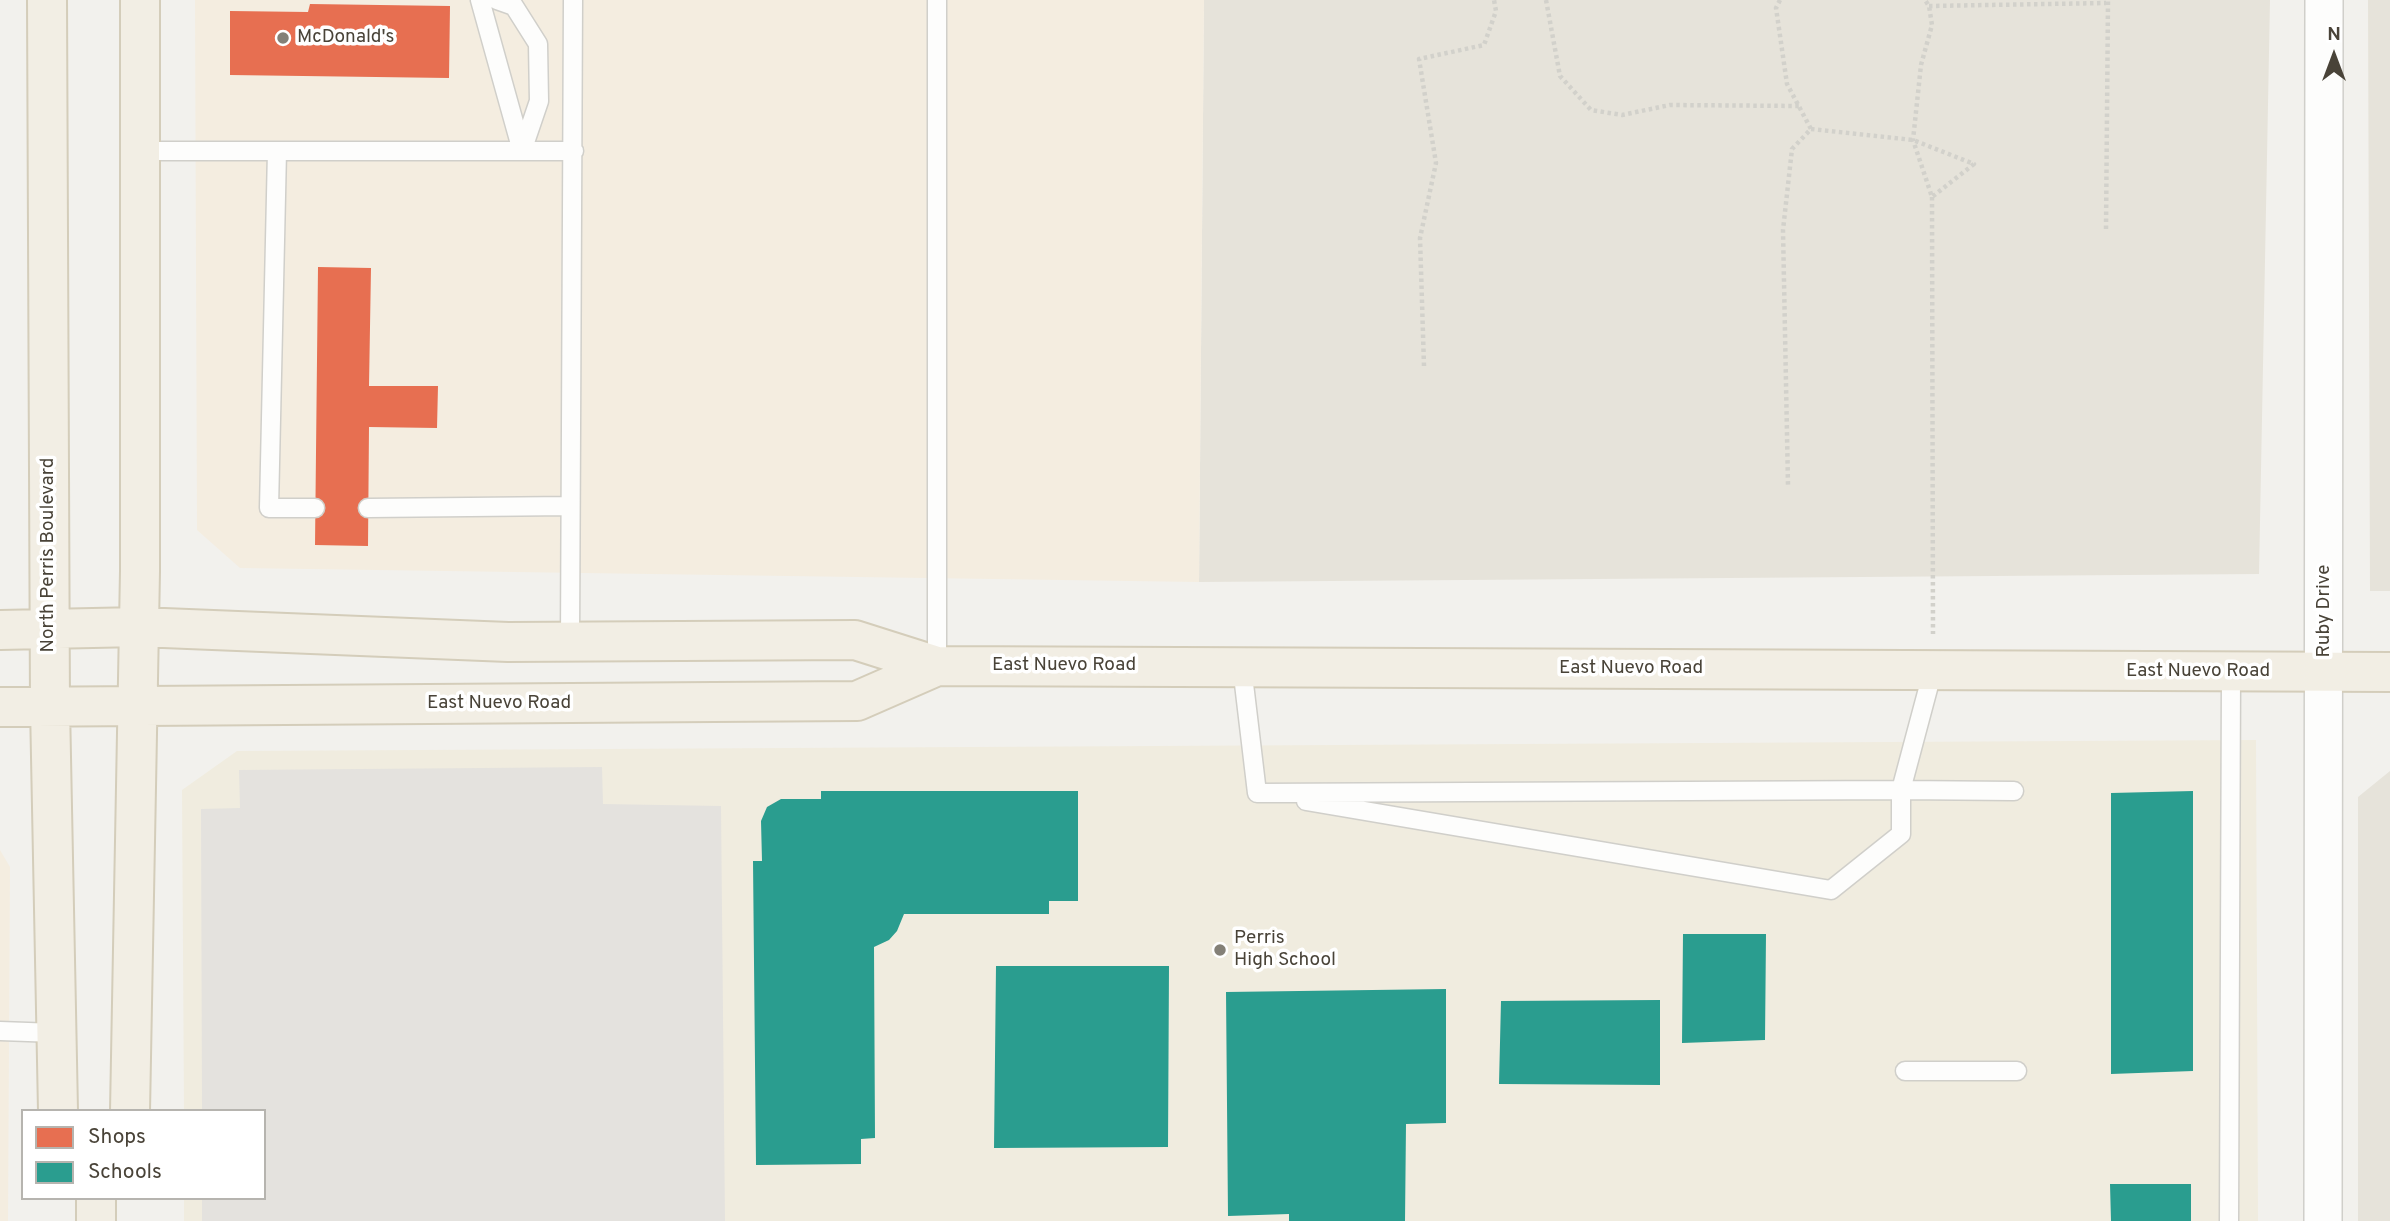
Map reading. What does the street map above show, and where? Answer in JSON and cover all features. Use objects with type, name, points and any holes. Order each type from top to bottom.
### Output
[{"type":"main road","name":"North Perris Boulevard","points":[[47,0],[50,706],[58,1109]]},
{"type":"main road","points":[[130,1109],[139,627],[141,0]]},
{"type":"main road","name":"East Nuevo Road","points":[[0,630],[139,627],[570,642],[855,639],[937,666],[2390,673]]},
{"type":"main road","name":"East Nuevo Road","points":[[0,707],[857,701],[937,666]]},
{"type":"main road","points":[[96,1200],[96,1221]]},
{"type":"street","name":"Ruby Drive","points":[[2323,1221],[2324,0]]},
{"type":"lane","points":[[480,0],[522,151]]},
{"type":"lane","points":[[497,0],[514,6],[538,44],[539,101],[522,151]]},
{"type":"lane","points":[[570,642],[573,0]]},
{"type":"lane","points":[[937,0],[937,666]]},
{"type":"lane","points":[[141,151],[574,151]]},
{"type":"lane","points":[[277,151],[269,508],[316,508]]},
{"type":"lane","points":[[368,508],[570,506]]},
{"type":"lane","points":[[1242,667],[1257,793]]},
{"type":"lane","points":[[1257,793],[1831,890],[1901,834],[1901,790],[1933,670]]},
{"type":"lane","points":[[2229,1221],[2231,672]]},
{"type":"lane","points":[[1257,793],[2014,791]]},
{"type":"lane","points":[[0,1031],[56,1033]]},
{"type":"lane","points":[[1905,1072],[2017,1072]]},
{"type":"path","points":[[1424,366],[1420,238],[1436,163],[1419,59],[1484,45],[1496,11],[1494,0]]},
{"type":"path","points":[[1546,0],[1560,76],[1591,110],[1622,115],[1670,106],[1799,106]]},
{"type":"path","points":[[1780,0],[1776,8],[1787,84],[1811,129]]},
{"type":"path","points":[[1925,0],[1929,6],[1932,25],[1921,65],[1913,139],[1932,197],[1933,670]]},
{"type":"path","points":[[1929,6],[2107,1],[2106,229]]},
{"type":"path","points":[[1811,129],[1913,139],[1975,164],[1932,197]]},
{"type":"path","points":[[1788,485],[1783,230],[1792,149],[1811,129]]},
{"type":"shaded area","points":[[195,0],[1204,0],[1199,582],[240,568],[197,530]]},
{"type":"shaded area","points":[[1204,0],[2270,0],[2259,574],[1199,582]]},
{"type":"shaded area","points":[[2368,0],[2390,0],[2390,591],[2370,591]]},
{"type":"shaded area","name":"Perris High School","points":[[2256,740],[2258,1221],[184,1221],[184,1200],[266,1200],[266,1109],[184,1109],[182,790],[237,751]]},
{"type":"shaded area","points":[[602,767],[603,804],[721,806],[725,1221],[202,1221],[202,1200],[266,1200],[266,1109],[202,1109],[201,809],[240,808],[239,770]]},
{"type":"shaded area","points":[[2390,771],[2390,1221],[2358,1221],[2358,797]]},
{"type":"shaded area","points":[[0,850],[10,867],[8,1221],[0,1221]]},
{"type":"building: Shops","points":[[310,4],[450,6],[449,78],[230,75],[230,11],[308,12]]},
{"type":"building: Shops","points":[[318,267],[371,268],[369,386],[438,386],[437,428],[369,427],[368,546],[315,545]]},
{"type":"building: Schools","points":[[821,791],[1078,791],[1078,901],[1049,901],[1049,914],[904,914],[897,931],[889,940],[874,947],[875,1138],[861,1139],[861,1164],[756,1165],[753,861],[762,861],[761,821],[767,807],[781,799],[821,799]]},
{"type":"building: Schools","points":[[2193,791],[2193,1071],[2111,1074],[2111,793]]},
{"type":"building: Schools","points":[[1683,934],[1766,934],[1765,1040],[1682,1043]]},
{"type":"building: Schools","points":[[996,966],[1169,966],[1168,1147],[994,1148]]},
{"type":"building: Schools","points":[[1446,989],[1446,1123],[1406,1124],[1405,1221],[1289,1221],[1289,1214],[1228,1216],[1226,992]]},
{"type":"building: Schools","points":[[1660,1000],[1660,1085],[1499,1084],[1501,1001]]},
{"type":"building: Schools","points":[[2110,1184],[2191,1184],[2191,1221],[2111,1221]]},
{"type":"place","name":"McDonald's","points":[[283,38]]},
{"type":"place","name":"Perris High School","points":[[1220,950]]}]
